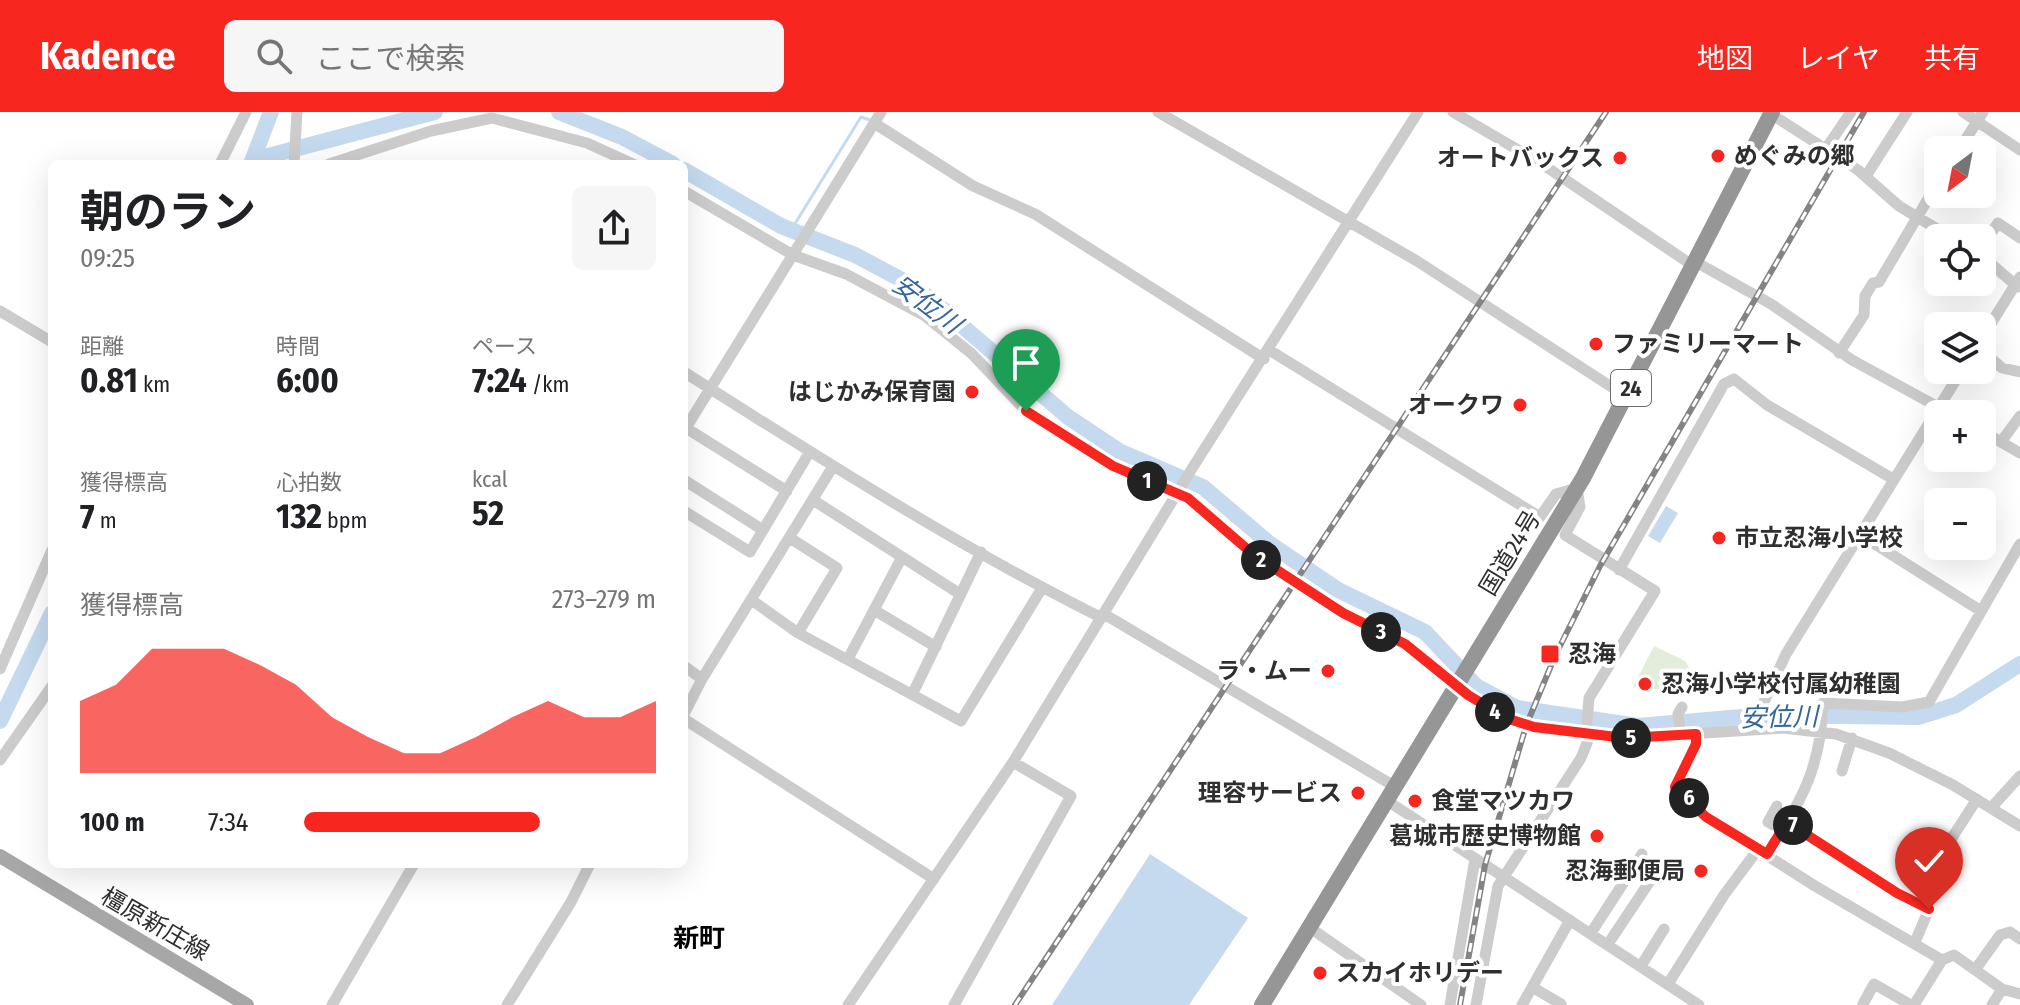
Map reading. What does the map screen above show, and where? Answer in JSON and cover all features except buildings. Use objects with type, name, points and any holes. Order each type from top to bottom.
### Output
[{"type":"highway","name":"国道24号","points":[[1262,1005],[1577,488],[1772,113]]},
{"type":"main road","name":"橿原新庄線","points":[[0,856],[247,1005]]},
{"type":"street","points":[[231,142],[235,112]]},
{"type":"street","points":[[222,160],[246,112]]},
{"type":"street","points":[[294,160],[297,112]]},
{"type":"street","points":[[688,425],[881,112]]},
{"type":"street","points":[[1158,112],[1417,261],[1627,397]]},
{"type":"street","points":[[848,1005],[1013,762],[1193,467],[1267,355],[1418,112]]},
{"type":"street","points":[[1453,112],[1552,171],[1693,263],[1771,304],[1839,353],[1925,400]]},
{"type":"street","points":[[1825,150],[1851,112]]},
{"type":"street","points":[[1866,176],[1907,112]]},
{"type":"street","points":[[1963,112],[1980,117],[2019,149]]},
{"type":"street","points":[[1772,113],[1866,176],[1928,224]]},
{"type":"street","points":[[1968,136],[1980,117]]},
{"type":"street","points":[[361,160],[431,131],[492,118],[587,143],[624,160]]},
{"type":"street","points":[[874,123],[973,186],[1035,214],[1540,517],[1556,494],[1577,488],[1580,507],[1565,535],[1655,591],[1589,698],[1588,731],[1581,758],[1498,886],[1476,1005]]},
{"type":"street","points":[[688,193],[795,252],[899,299],[972,354],[1038,420],[1113,466],[1179,490],[1240,545],[1343,613],[1405,644],[1515,722],[1642,739],[1752,727],[1823,729],[1889,753],[1977,799],[2020,826]]},
{"type":"street","points":[[1839,353],[1864,315],[1865,296],[1873,283],[1879,282],[1924,204]]},
{"type":"street","points":[[1996,226],[1998,223],[2020,238]]},
{"type":"street","points":[[1996,266],[2018,283],[1996,317]]},
{"type":"street","points":[[0,311],[48,340]]},
{"type":"street","points":[[1996,363],[2002,368],[2020,372]]},
{"type":"street","points":[[688,375],[832,468],[1042,588],[1103,616],[1390,793],[1475,859],[1699,1005]]},
{"type":"street","points":[[1619,570],[1724,384],[1734,379],[1767,405],[1893,479]]},
{"type":"street","points":[[2001,442],[2020,416]]},
{"type":"street","points":[[1752,727],[1786,654],[1924,429]]},
{"type":"street","points":[[688,432],[787,491]]},
{"type":"street","points":[[1996,439],[2020,453]]},
{"type":"street","points":[[688,513],[750,552],[809,453]]},
{"type":"street","points":[[688,708],[702,679],[753,601],[832,468]]},
{"type":"street","points":[[688,483],[763,530]]},
{"type":"street","points":[[813,500],[960,594]]},
{"type":"street","points":[[1859,534],[1981,611]]},
{"type":"street","points":[[790,538],[837,568],[798,633]]},
{"type":"street","points":[[1668,984],[1724,895],[1785,826],[1814,769],[1823,729],[1823,703],[1902,707],[1929,702],[2020,544]]},
{"type":"street","points":[[913,693],[981,552]]},
{"type":"street","points":[[848,659],[902,557]]},
{"type":"street","points":[[0,669],[48,559]]},
{"type":"street","points":[[753,601],[798,633],[961,721],[1042,588]]},
{"type":"street","points":[[874,610],[936,647]]},
{"type":"street","points":[[688,669],[702,679]]},
{"type":"street","points":[[0,760],[48,692]]},
{"type":"street","points":[[1680,711],[1681,734]]},
{"type":"street","points":[[688,719],[934,879]]},
{"type":"street","points":[[1696,734],[1696,744],[1675,787],[1706,817],[1815,886],[1942,960]]},
{"type":"street","points":[[1842,771],[1852,738]]},
{"type":"street","points":[[954,1005],[1071,796],[1013,762]]},
{"type":"street","points":[[1991,808],[2020,776]]},
{"type":"street","points":[[1912,900],[1977,799]]},
{"type":"street","points":[[1777,806],[1768,822],[1785,826],[1929,909],[1915,942]]},
{"type":"street","points":[[1591,933],[1623,893],[1637,857]]},
{"type":"street","points":[[1450,1005],[1475,859]]},
{"type":"street","points":[[1608,944],[1660,866]]},
{"type":"street","points":[[332,1005],[412,868]]},
{"type":"street","points":[[507,1005],[571,902],[588,868]]},
{"type":"street","points":[[1522,1005],[1570,920]]},
{"type":"street","points":[[1309,927],[1421,1005]]},
{"type":"street","points":[[1641,966],[1664,929]]},
{"type":"street","points":[[1975,970],[2000,935],[2010,932],[2020,939]]},
{"type":"street","points":[[1863,1004],[1874,984],[1913,1005],[1942,960],[1954,955],[2002,989],[2020,994]]},
{"type":"street","points":[[1532,987],[1561,1004]]},
{"type":"street","points":[[1992,1005],[2002,989]]},
{"type":"green space","points":[[1654,646],[1685,661],[1690,669],[1678,691],[1633,687]]},
{"type":"water","points":[[1666,506],[1678,513],[1660,543],[1648,536]]},
{"type":"water","points":[[1150,854],[1248,918],[1189,1005],[1052,1005]]},
{"type":"waterway","points":[[253,160],[271,112]]},
{"type":"waterway","name":"安位川","points":[[262,160],[435,112]]},
{"type":"waterway","name":"安位川","points":[[559,112],[622,137],[665,160]]},
{"type":"waterway","points":[[791,230],[861,117],[870,120]]},
{"type":"waterway","name":"安位川","points":[[688,172],[781,226],[855,255],[902,280],[931,299],[1068,417],[1119,451],[1203,487],[1270,544],[1338,590],[1425,632],[1476,686],[1517,708],[1638,726],[1765,715],[1918,717],[1956,705],[2020,664]]},
{"type":"waterway","points":[[0,721],[48,621]]},
{"type":"railway","points":[[1015,1005],[1606,112]]},
{"type":"railway","points":[[1460,1005],[1485,865],[1526,726],[1555,656],[1600,566],[1864,112]]},
{"type":"place","name":"めぐみの郷","points":[[1718,156]]},
{"type":"place","name":"オートバックス","points":[[1620,158]]},
{"type":"place","name":"ファミリーマート","points":[[1596,344]]},
{"type":"place","name":"はじかみ保育園","points":[[972,392]]},
{"type":"place","name":"オークワ","points":[[1520,405]]},
{"type":"place","name":"市立忍海小学校","points":[[1719,538]]},
{"type":"place","name":"忍海","points":[[1550,654]]},
{"type":"place","name":"ラ・ムー","points":[[1328,671]]},
{"type":"place","name":"忍海小学校付属幼稚園","points":[[1645,684]]},
{"type":"place","name":"理容サービス","points":[[1358,793]]},
{"type":"place","name":"食堂マツカワ","points":[[1415,801]]},
{"type":"place","name":"葛城市歴史博物館","points":[[1597,836]]},
{"type":"place","name":"忍海郵便局","points":[[1701,871]]},
{"type":"place","name":"スカイホリデー","points":[[1320,973]]},
{"type":"district","name":"新町","points":[[699,938]]},
{"type":"route","points":[[1026,411],[1113,466],[1188,498],[1254,555],[1343,613],[1405,644],[1468,695],[1506,718],[1526,726],[1625,738],[1696,734],[1696,744],[1675,787],[1706,817],[1767,854],[1787,822],[1897,893],[1929,909]]}]
